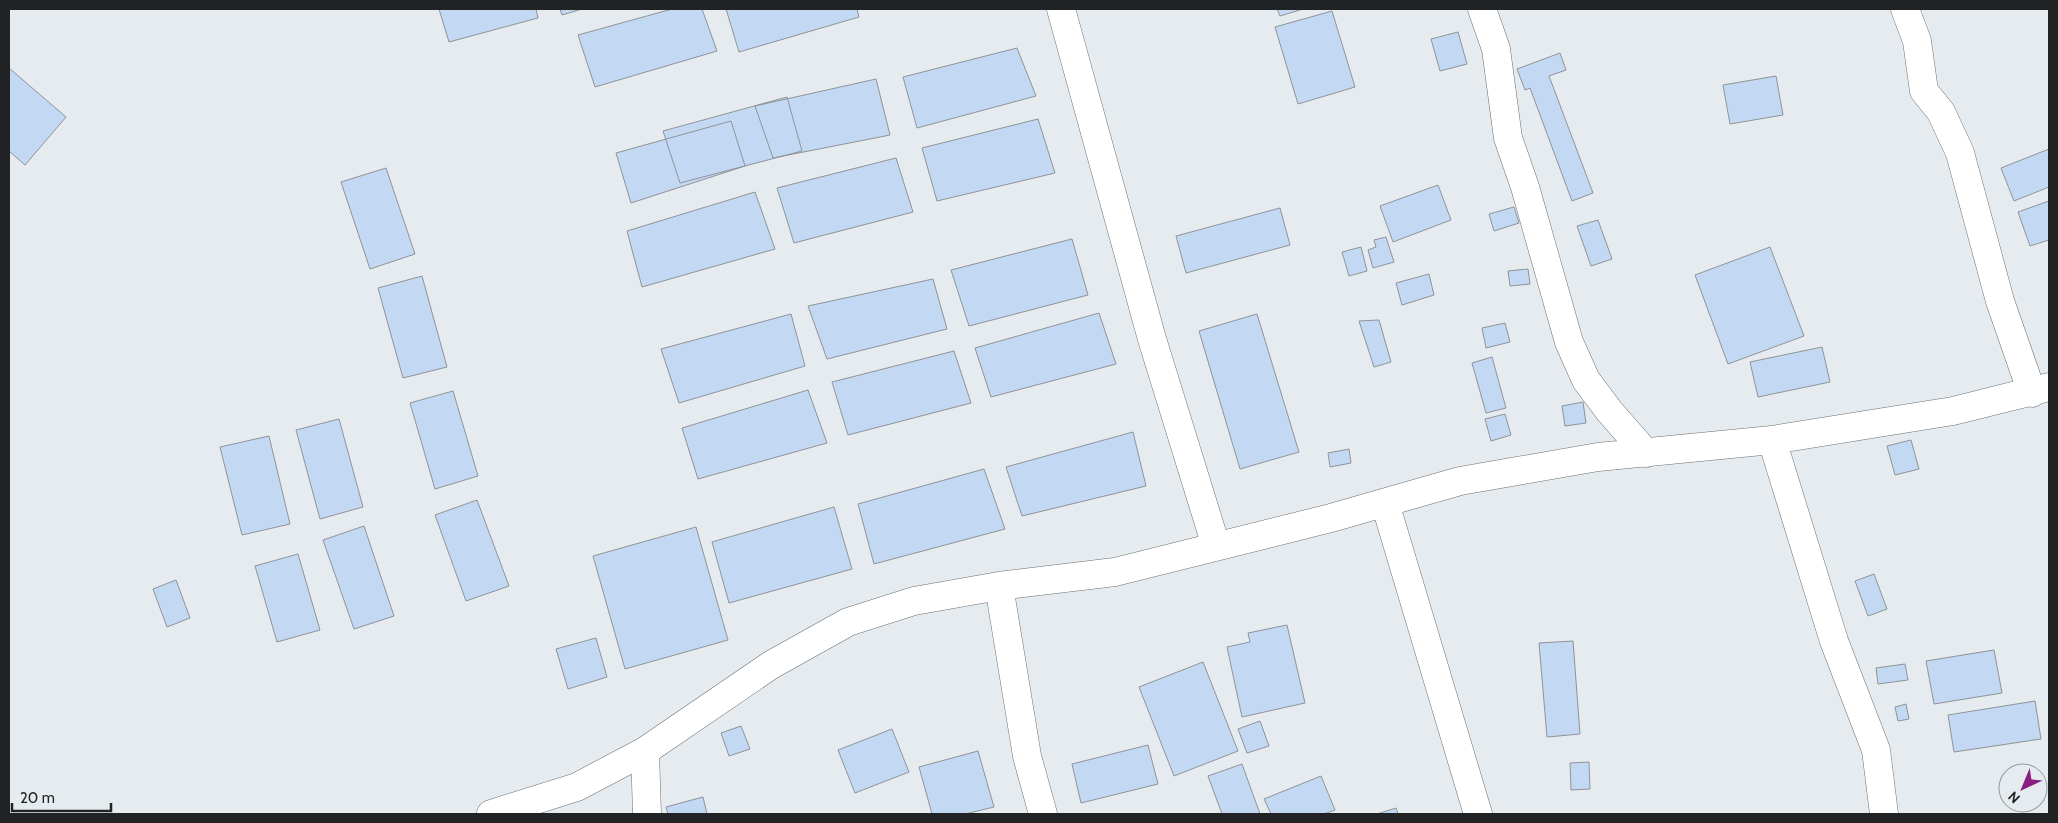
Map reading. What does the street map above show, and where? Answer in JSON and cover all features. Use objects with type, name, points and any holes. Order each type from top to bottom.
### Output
[{"type":"street","points":[[1061,9],[1152,339],[1216,546]]},
{"type":"street","points":[[1482,9],[1496,49],[1508,138],[1525,187],[1569,342],[1586,380],[1610,412],[1646,453]]},
{"type":"street","points":[[491,814],[577,787],[645,751],[771,665],[848,622],[914,601],[999,586],[1115,572],[1385,503],[1460,481],[1598,457],[1772,440],[1953,411],[2041,390],[2000,301],[1960,153],[1941,112],[1924,91],[1917,41],[1906,9]]},
{"type":"street","points":[[1772,440],[1834,641],[1876,750],[1884,814]]},
{"type":"street","points":[[1385,503],[1478,814]]},
{"type":"street","points":[[999,586],[1027,756],[1043,814]]},
{"type":"street","points":[[645,751],[647,814]]},
{"type":"building","points":[[439,9],[536,9],[538,18],[449,42]]},
{"type":"building","points":[[560,9],[582,9],[562,15]]},
{"type":"building","points":[[672,9],[702,9],[717,51],[595,87],[578,35]]},
{"type":"building","points":[[726,9],[857,9],[859,17],[739,52]]},
{"type":"building","points":[[1277,9],[1303,9],[1280,16]]},
{"type":"building","points":[[1332,11],[1355,87],[1298,104],[1275,27]]},
{"type":"building","points":[[1458,32],[1467,64],[1440,71],[1431,39]]},
{"type":"building","points":[[1017,48],[1036,96],[917,128],[903,77]]},
{"type":"building","points":[[1560,53],[1566,70],[1549,76],[1593,193],[1572,201],[1530,88],[1525,90],[1517,69]]},
{"type":"building","points":[[9,68],[66,117],[25,165],[9,151]]},
{"type":"building","points":[[1776,76],[1783,115],[1730,124],[1723,85]]},
{"type":"building","points":[[876,79],[890,135],[773,158],[755,106]]},
{"type":"building","points":[[787,97],[802,151],[680,183],[663,131]]},
{"type":"building","points":[[1038,119],[1055,173],[937,201],[922,148]]},
{"type":"building","points":[[731,121],[745,166],[631,203],[616,153]]},
{"type":"building","points":[[2049,149],[2049,187],[2014,201],[2001,168]]},
{"type":"building","points":[[896,158],[913,212],[794,243],[777,188]]},
{"type":"building","points":[[386,168],[415,254],[370,269],[341,182]]},
{"type":"building","points":[[1438,185],[1451,220],[1393,242],[1380,206]]},
{"type":"building","points":[[755,192],[775,249],[642,287],[627,231]]},
{"type":"building","points":[[2049,201],[2049,240],[2030,246],[2018,212]]},
{"type":"building","points":[[1514,207],[1519,223],[1494,231],[1489,214]]},
{"type":"building","points":[[1280,208],[1290,245],[1186,273],[1176,236]]},
{"type":"building","points":[[1598,220],[1612,259],[1591,266],[1577,226]]},
{"type":"building","points":[[1386,237],[1394,262],[1373,268],[1368,250],[1376,247],[1374,240]]},
{"type":"building","points":[[1072,239],[1088,295],[969,326],[951,270]]},
{"type":"building","points":[[1361,247],[1367,271],[1349,276],[1342,252]]},
{"type":"building","points":[[1770,247],[1804,336],[1728,364],[1695,275]]},
{"type":"building","points":[[1528,269],[1530,284],[1510,286],[1508,271]]},
{"type":"building","points":[[1429,274],[1434,295],[1402,305],[1396,283]]},
{"type":"building","points":[[422,276],[447,367],[403,378],[378,288]]},
{"type":"building","points":[[933,279],[947,329],[827,359],[808,306]]},
{"type":"building","points":[[1099,313],[1116,364],[991,397],[975,348]]},
{"type":"building","points":[[791,314],[805,366],[679,403],[661,349]]},
{"type":"building","points":[[1257,314],[1299,452],[1240,469],[1199,331]]},
{"type":"building","points":[[1379,320],[1391,362],[1374,367],[1359,321]]},
{"type":"building","points":[[1505,323],[1510,342],[1486,348],[1482,328]]},
{"type":"building","points":[[1822,347],[1830,382],[1758,397],[1750,362]]},
{"type":"building","points":[[954,351],[971,403],[848,435],[832,382]]},
{"type":"building","points":[[1492,357],[1506,408],[1486,413],[1472,363]]},
{"type":"building","points":[[808,390],[827,443],[698,479],[682,428]]},
{"type":"building","points":[[453,391],[478,476],[435,489],[410,403]]},
{"type":"building","points":[[1583,402],[1586,423],[1565,426],[1562,406]]},
{"type":"building","points":[[1505,414],[1511,435],[1491,441],[1485,419]]},
{"type":"building","points":[[339,419],[363,507],[320,519],[296,430]]},
{"type":"building","points":[[1133,432],[1146,486],[1022,516],[1006,467]]},
{"type":"building","points":[[269,436],[290,524],[242,535],[220,447]]},
{"type":"building","points":[[1911,440],[1919,469],[1895,475],[1887,446]]},
{"type":"building","points":[[1349,449],[1351,463],[1330,467],[1328,453]]},
{"type":"building","points":[[984,469],[1005,529],[874,564],[858,504]]},
{"type":"building","points":[[477,500],[509,586],[466,601],[435,515]]},
{"type":"building","points":[[834,507],[852,569],[729,603],[712,542]]},
{"type":"building","points":[[364,526],[394,616],[354,629],[323,540]]},
{"type":"building","points":[[696,527],[728,640],[625,669],[593,556]]},
{"type":"building","points":[[298,554],[320,630],[277,642],[255,566]]},
{"type":"building","points":[[1874,574],[1887,609],[1868,616],[1855,581]]},
{"type":"building","points":[[176,580],[190,618],[167,627],[153,589]]},
{"type":"building","points":[[1287,625],[1305,703],[1242,717],[1227,647],[1250,642],[1248,633]]},
{"type":"building","points":[[596,638],[607,677],[568,689],[556,649]]},
{"type":"building","points":[[1573,641],[1580,734],[1547,737],[1539,643]]},
{"type":"building","points":[[1994,650],[2002,693],[1934,704],[1926,661]]},
{"type":"building","points":[[1203,662],[1238,751],[1174,776],[1139,687]]},
{"type":"building","points":[[1905,664],[1908,680],[1878,684],[1876,668]]},
{"type":"building","points":[[2035,701],[2041,739],[1954,752],[1948,715]]},
{"type":"building","points":[[1906,704],[1909,719],[1898,721],[1895,707]]},
{"type":"building","points":[[1260,721],[1269,746],[1247,753],[1238,729]]},
{"type":"building","points":[[741,726],[750,749],[729,756],[721,733]]},
{"type":"building","points":[[892,729],[909,772],[855,793],[838,750]]},
{"type":"building","points":[[1148,745],[1158,784],[1081,803],[1072,764]]},
{"type":"building","points":[[978,751],[994,807],[965,814],[932,814],[919,767]]},
{"type":"building","points":[[1589,762],[1590,789],[1571,790],[1570,763]]},
{"type":"building","points":[[1242,764],[1260,814],[1222,814],[1208,776]]},
{"type":"building","points":[[1321,776],[1335,810],[1324,814],[1271,814],[1264,799]]},
{"type":"building","points":[[703,797],[707,814],[668,814],[666,807]]},
{"type":"building","points":[[1396,808],[1398,814],[1377,814]]}]
